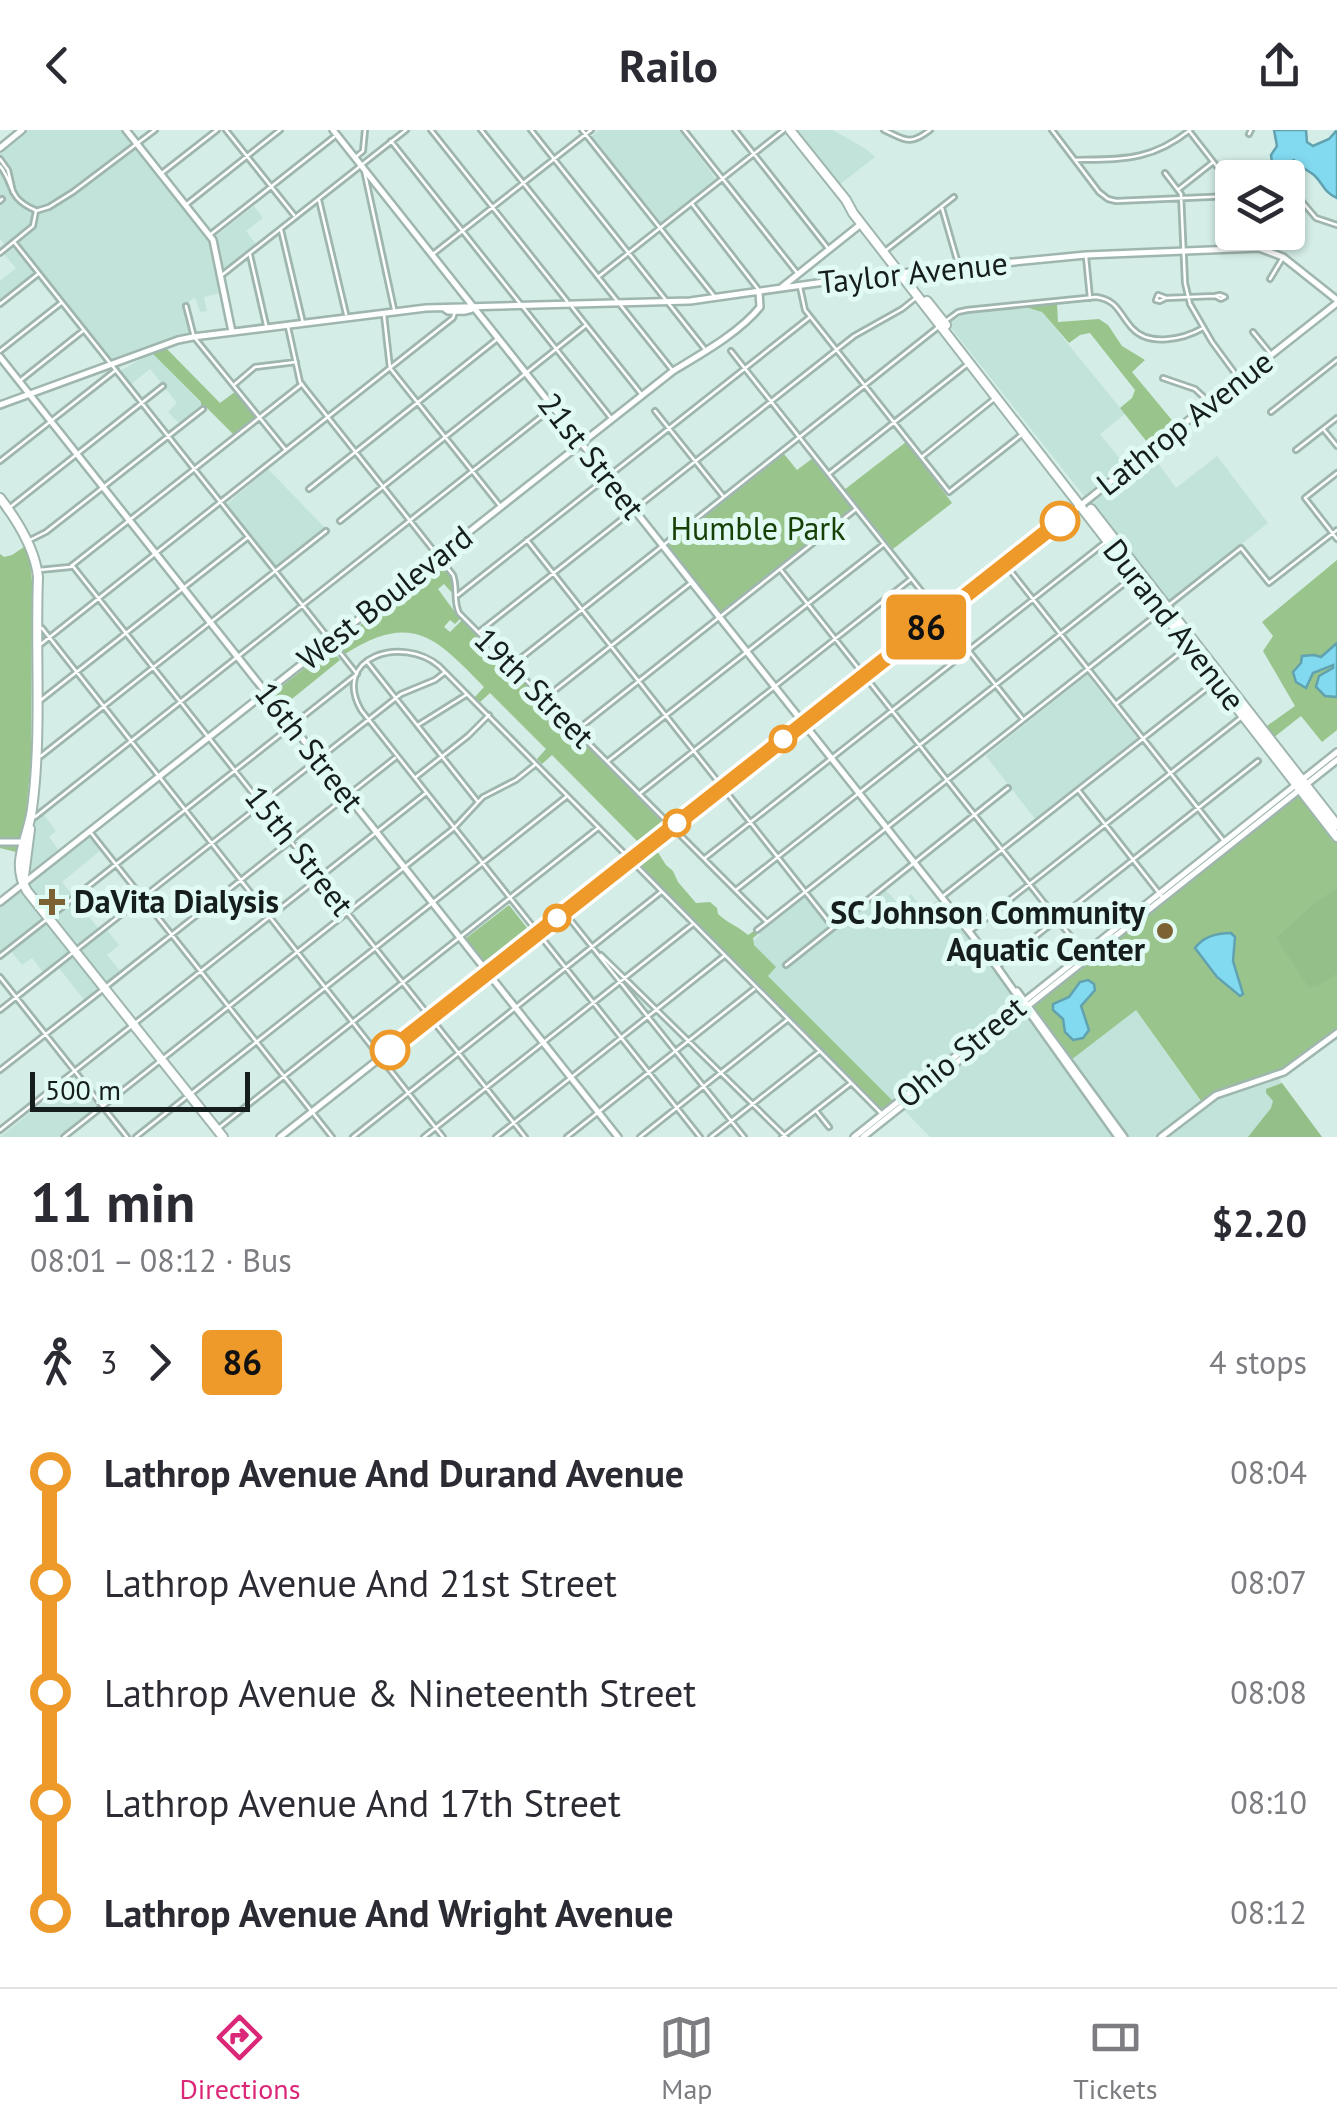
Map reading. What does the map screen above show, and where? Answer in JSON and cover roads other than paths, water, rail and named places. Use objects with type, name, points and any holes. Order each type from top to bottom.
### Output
[{"type":"main road","name":"Durand Avenue","points":[[786,130],[846,200],[917,297],[1165,608]]},
{"type":"main road","points":[[911,282],[916,271]]},
{"type":"main road","name":"Durand Avenue","points":[[900,273],[911,282],[996,397],[1083,503]]},
{"type":"main road","points":[[0,498],[27,542],[37,570],[37,762],[23,884]]},
{"type":"main road","name":"Durand Avenue","points":[[1112,542],[1336,827]]},
{"type":"main road","points":[[30,819],[19,872],[23,884],[218,1133]]},
{"type":"main road","points":[[22,845],[26,846],[26,862]]},
{"type":"street","points":[[0,148],[22,130]]},
{"type":"street","points":[[126,130],[213,240],[232,332]]},
{"type":"street","points":[[0,166],[20,202],[36,210],[49,207],[155,130]]},
{"type":"street","points":[[161,174],[217,130]]},
{"type":"street","points":[[226,130],[295,217]]},
{"type":"street","points":[[186,204],[280,130]]},
{"type":"street","points":[[355,158],[362,151],[365,130]]},
{"type":"street","points":[[221,276],[406,130]]},
{"type":"street","points":[[432,130],[642,395]]},
{"type":"street","points":[[481,130],[673,371]]},
{"type":"street","points":[[531,130],[706,351]]},
{"type":"street","points":[[432,256],[591,130]]},
{"type":"street","points":[[684,130],[798,274]]},
{"type":"street","points":[[735,130],[829,249]]},
{"type":"street","points":[[598,277],[786,130]]},
{"type":"street","points":[[884,130],[910,141],[930,130]]},
{"type":"street","points":[[1052,130],[1108,199],[1215,197]]},
{"type":"street","points":[[1074,160],[1147,154],[1169,146],[1190,130],[1215,165]]},
{"type":"street","points":[[210,235],[335,132]]},
{"type":"street","name":"21st Street","points":[[335,132],[998,968],[1120,1137]]},
{"type":"street","points":[[584,132],[715,297]]},
{"type":"street","points":[[391,142],[612,419]]},
{"type":"street","points":[[362,151],[370,159]]},
{"type":"street","points":[[0,159],[10,175],[14,194]]},
{"type":"street","points":[[1178,190],[1213,162]]},
{"type":"street","points":[[362,167],[395,312]]},
{"type":"street","points":[[1165,173],[1181,198],[1188,297],[1203,328],[1240,380]]},
{"type":"street","points":[[1172,182],[1173,198]]},
{"type":"street","points":[[884,252],[954,197]]},
{"type":"street","points":[[318,199],[346,318]]},
{"type":"street","points":[[691,203],[759,292]]},
{"type":"street","points":[[1305,205],[1316,218],[1337,225]]},
{"type":"street","points":[[942,207],[959,267]]},
{"type":"street","points":[[0,253],[33,226],[36,210]]},
{"type":"street","points":[[780,289],[861,224]]},
{"type":"street","points":[[281,228],[303,323]]},
{"type":"street","points":[[0,242],[5,249]]},
{"type":"street","points":[[14,242],[357,674]]},
{"type":"street","name":"Taylor Avenue","points":[[0,406],[114,367],[178,340],[232,332],[448,306],[667,302],[916,271],[1086,255],[1215,249]]},
{"type":"street","name":"Taylor Avenue","points":[[1265,250],[1284,258],[1337,302]]},
{"type":"street","points":[[250,253],[267,328]]},
{"type":"street","points":[[1086,255],[1090,298]]},
{"type":"street","points":[[1270,279],[1284,258]]},
{"type":"street","points":[[0,304],[39,273]]},
{"type":"street","points":[[800,285],[803,307],[949,492],[1024,432]]},
{"type":"street","name":"West Boulevard","points":[[0,902],[642,395],[756,312],[759,292]]},
{"type":"street","points":[[1166,298],[1214,296]]},
{"type":"street","points":[[478,632],[854,336],[917,297]]},
{"type":"street","points":[[511,666],[958,312],[1103,298],[1114,303],[1133,329],[1146,337],[1183,337],[1203,328]]},
{"type":"street","points":[[0,354],[62,302]]},
{"type":"street","name":"Lathrop Avenue","points":[[280,1137],[1337,302]]},
{"type":"street","points":[[186,306],[194,337],[286,450]]},
{"type":"street","name":"Taylor Avenue","points":[[445,308],[474,308]]},
{"type":"street","points":[[36,648],[454,318],[455,311]]},
{"type":"street","points":[[383,313],[390,368],[500,507]]},
{"type":"street","points":[[456,596],[810,316]]},
{"type":"street","name":"19th Street","points":[[288,325],[302,384],[454,577],[457,610],[766,922]]},
{"type":"street","points":[[340,521],[587,325]]},
{"type":"street","points":[[20,382],[84,330]]},
{"type":"street","points":[[1253,332],[1271,355]]},
{"type":"street","points":[[309,489],[498,338]]},
{"type":"street","points":[[731,351],[1024,720]]},
{"type":"street","name":"16th Street","points":[[0,354],[618,1137]]},
{"type":"street","points":[[1272,412],[1337,360]]},
{"type":"street","points":[[233,384],[255,367],[296,362]]},
{"type":"street","points":[[829,474],[969,362]]},
{"type":"street","points":[[0,461],[114,367]]},
{"type":"street","points":[[1163,378],[1195,389],[1210,404]]},
{"type":"street","points":[[37,570],[72,566],[302,384]]},
{"type":"street","points":[[8,509],[163,386]]},
{"type":"street","points":[[922,457],[996,397]]},
{"type":"street","points":[[30,819],[553,408]]},
{"type":"street","points":[[27,542],[46,532],[203,409]]},
{"type":"street","points":[[655,411],[724,498]]},
{"type":"street","points":[[1296,450],[1337,418]]},
{"type":"street","points":[[1324,429],[1337,446]]},
{"type":"street","points":[[1337,473],[1305,498],[1337,539]]},
{"type":"street","points":[[576,730],[856,508]]},
{"type":"street","points":[[756,930],[1241,548],[1269,583],[1337,530]]},
{"type":"street","points":[[37,762],[326,532]]},
{"type":"street","points":[[36,704],[248,536]]},
{"type":"street","points":[[527,540],[833,927]]},
{"type":"street","points":[[704,859],[968,650],[1112,542]]},
{"type":"street","points":[[607,762],[884,544]]},
{"type":"street","points":[[1006,564],[1224,842]]},
{"type":"street","name":"15th Street","points":[[72,566],[525,1137]]},
{"type":"street","points":[[780,569],[1086,956]]},
{"type":"street","points":[[735,891],[1135,575]]},
{"type":"street","points":[[639,794],[912,578]]},
{"type":"street","points":[[544,699],[692,582]]},
{"type":"street","points":[[36,624],[443,1137]]},
{"type":"street","points":[[1116,704],[1192,643]]},
{"type":"street","points":[[0,956],[357,674],[367,662],[385,653],[409,651],[428,658],[445,672],[884,1116]]},
{"type":"street","points":[[367,662],[478,802]]},
{"type":"street","points":[[0,1010],[368,719],[408,689],[435,680],[445,672]]},
{"type":"street","points":[[357,674],[355,699],[368,719],[700,1137]]},
{"type":"street","points":[[942,897],[1220,678]]},
{"type":"street","points":[[418,726],[467,694]]},
{"type":"street","points":[[969,932],[1247,713]]},
{"type":"street","points":[[415,778],[488,716]]},
{"type":"street","points":[[1302,784],[1337,752]]},
{"type":"street","points":[[0,1070],[398,756]]},
{"type":"street","points":[[1302,784],[1337,760]]},
{"type":"street","points":[[998,968],[1258,761]]},
{"type":"street","points":[[64,1137],[454,828],[478,802],[537,764]]},
{"type":"street","name":"Ohio Street","points":[[1161,896],[1224,842],[1302,784]]},
{"type":"street","name":"Ohio Street","points":[[854,1137],[1302,784]]},
{"type":"street","points":[[786,965],[1008,788]]},
{"type":"street","points":[[1078,789],[1161,896]]},
{"type":"street","points":[[0,1130],[426,793]]},
{"type":"street","points":[[136,1137],[567,796]]},
{"type":"street","points":[[218,1133],[284,1076],[598,828]]},
{"type":"street","points":[[90,831],[332,1137]]},
{"type":"street","points":[[0,844],[22,845]]},
{"type":"street","points":[[353,1137],[662,892]]},
{"type":"street","points":[[564,912],[744,1137]]},
{"type":"street","points":[[424,1137],[693,924]]},
{"type":"street","points":[[592,947],[785,1136],[851,1083]]},
{"type":"street","points":[[496,1137],[724,956]]},
{"type":"street","points":[[0,977],[127,1137]]},
{"type":"street","points":[[567,1137],[756,987]]},
{"type":"street","points":[[640,1137],[788,1020]]},
{"type":"street","points":[[1161,1137],[1216,1095],[1284,1072],[1337,1032]]},
{"type":"street","points":[[711,1137],[820,1051]]},
{"type":"street","points":[[816,1111],[829,1128]]},
{"type":"street","name":"Ohio Street","points":[[863,1137],[884,1116]]},
{"type":"water","points":[[1274,130],[1306,130],[1307,142],[1313,146],[1329,139],[1337,130],[1337,198],[1305,169],[1305,160],[1272,160],[1277,146]]},
{"type":"water","points":[[1337,643],[1337,697],[1325,696],[1316,687],[1319,676],[1333,665],[1313,673],[1306,688],[1296,682],[1293,672],[1302,656],[1321,657]]},
{"type":"water","points":[[1231,933],[1235,937],[1233,961],[1243,994],[1240,996],[1217,977],[1195,948],[1211,936]]},
{"type":"water","points":[[1088,980],[1095,990],[1081,1006],[1089,1030],[1083,1038],[1073,1040],[1065,1032],[1063,1019],[1053,1010],[1053,1004],[1069,997],[1080,982]]},
{"type":"place","name":"DaVita Dialysis","points":[[52,902]]},
{"type":"place","name":"SC Johnson Community Aquatic Center","points":[[1165,931]]},
{"type":"park label","name":"Humble Park","points":[[758,529]]}]
